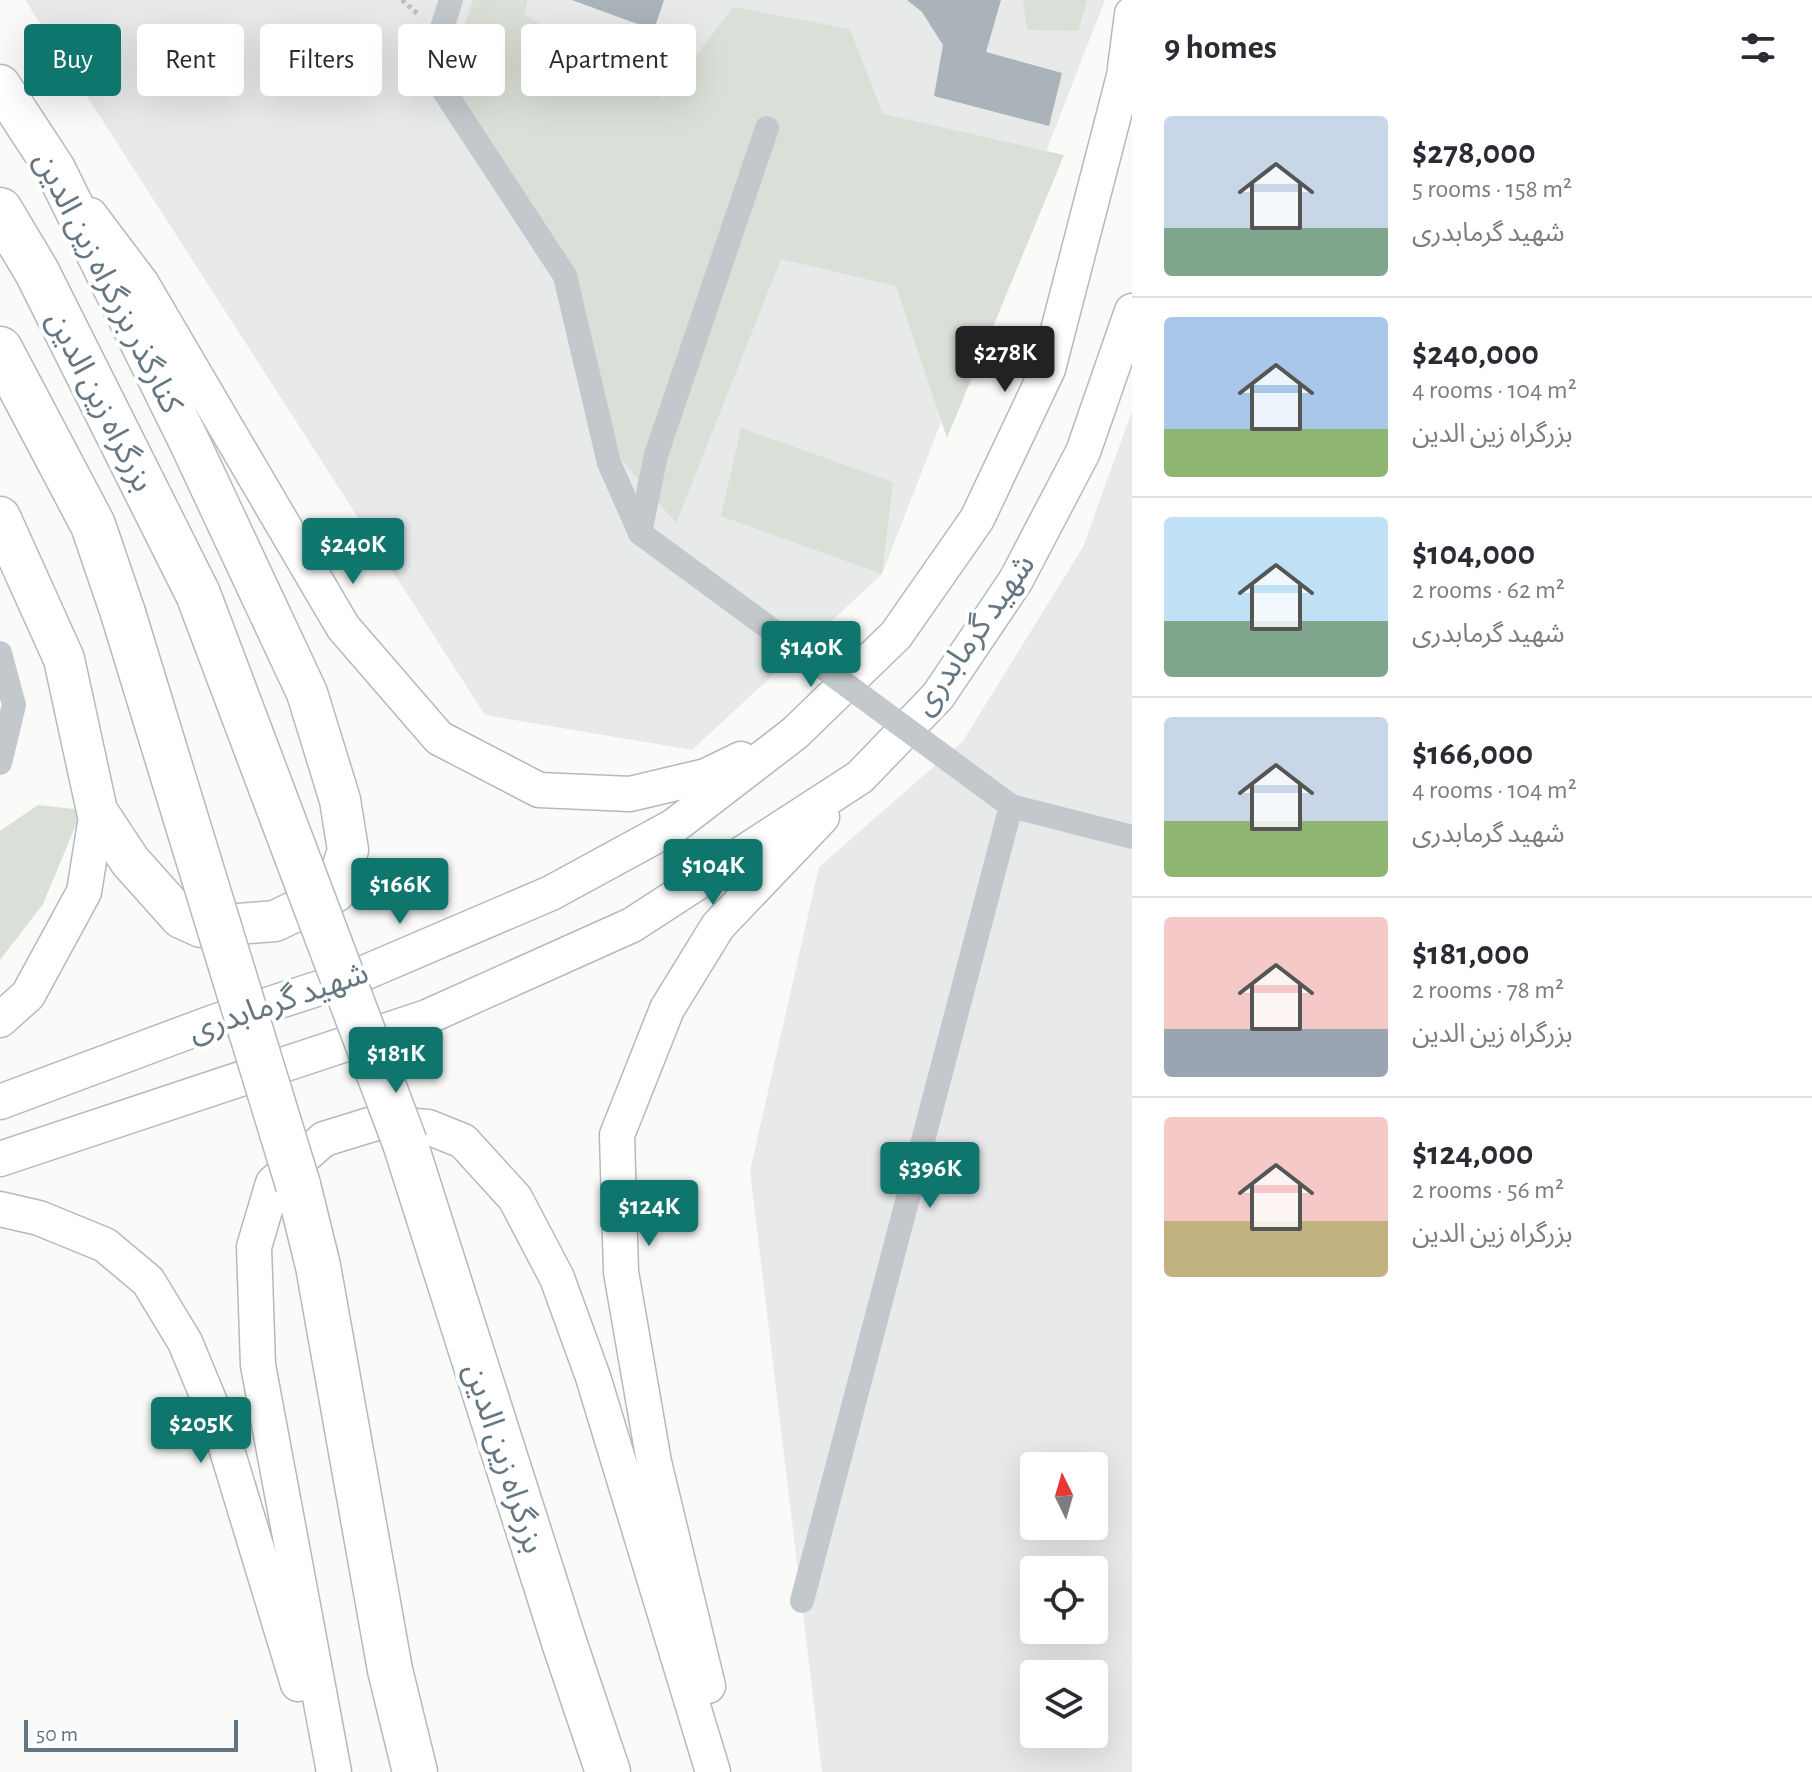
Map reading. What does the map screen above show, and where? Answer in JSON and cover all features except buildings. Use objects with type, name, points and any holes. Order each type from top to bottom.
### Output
[{"type":"highway","name":"بزرگراه زین الدین","points":[[0,210],[37,272],[198,594],[405,1143],[608,1772]]},
{"type":"highway","name":"بزرگراه زین الدین","points":[[0,349],[93,525],[123,613],[298,1185],[318,1266],[390,1670],[415,1772]]},
{"type":"main road","name":"شهید گرمابدری","points":[[0,1102],[214,1022],[357,976],[551,893],[674,826],[795,733],[896,635],[977,519],[1048,369],[1128,63],[1132,14]]},
{"type":"main road","name":"کنارگذر بزرگراه زین الدین","points":[[0,85],[55,169],[189,441],[307,693],[340,800],[348,850],[335,892],[324,898],[275,921],[201,927],[181,918],[130,861],[97,811]]},
{"type":"main road","points":[[55,169],[142,284],[343,627],[439,738],[539,790],[630,794],[706,776],[795,733]]},
{"type":"main road","name":"شهید گرمابدری","points":[[0,1159],[427,1017],[632,925],[860,777],[938,696],[1016,580],[1083,452],[1132,311]]},
{"type":"main road","points":[[0,517],[64,659],[97,811],[84,892],[28,995],[0,1020]]},
{"type":"main road","points":[[727,1772],[654,1462],[626,1301],[621,1272],[617,1135],[667,1009],[718,926],[860,777]]},
{"type":"main road","points":[[334,1772],[258,1365],[254,1247],[273,1183],[324,1139],[376,1123],[428,1127],[463,1141],[515,1198],[557,1278],[593,1377],[713,1772]]},
{"type":"main road","points":[[0,1209],[39,1218],[105,1245],[148,1281],[185,1342],[219,1424],[325,1772]]},
{"type":"street","points":[[451,0],[440,34],[440,85],[565,276],[609,463],[640,533],[1011,806],[1132,837]]},
{"type":"street","points":[[640,533],[656,455],[767,128]]},
{"type":"street","points":[[0,653],[14,705],[0,763]]},
{"type":"street","points":[[802,1601],[1011,806]]},
{"type":"shaded area","points":[[25,0],[1105,0],[882,574],[692,750],[485,715],[87,96],[121,96],[121,24],[40,24]]},
{"type":"shaded area","points":[[473,0],[528,0],[524,14],[541,24],[521,24],[521,96],[664,98],[696,96],[696,56],[733,7],[850,29],[883,114],[1064,155],[947,438],[896,286],[781,259],[676,523],[599,434],[565,276],[457,96],[505,96],[505,24],[465,24]]},
{"type":"shaded area","points":[[1023,0],[1087,0],[1078,31],[1027,30]]},
{"type":"shaded area","points":[[1132,411],[1132,1772],[822,1772],[750,1171],[819,867],[963,741],[1083,547]]},
{"type":"shaded area","points":[[741,428],[893,482],[882,574],[721,516]]},
{"type":"shaded area","points":[[38,805],[82,810],[43,904],[0,960],[0,831]]}]
